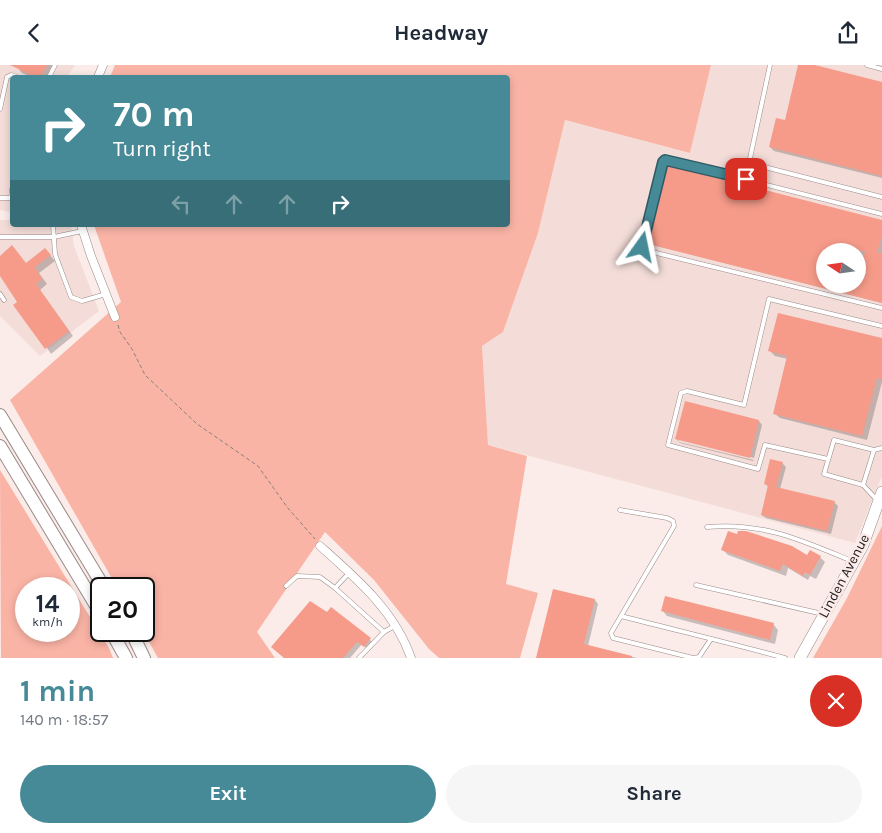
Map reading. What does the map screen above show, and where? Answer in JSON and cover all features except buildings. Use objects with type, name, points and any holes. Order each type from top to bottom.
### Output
[{"type":"main road","points":[[0,415],[98,577]]},
{"type":"main road","points":[[0,446],[90,596]]},
{"type":"main road","name":"Linden Avenue","points":[[800,658],[863,545],[880,497]]},
{"type":"main road","points":[[117,642],[126,658]]},
{"type":"main road","points":[[136,642],[144,658]]},
{"type":"street","points":[[82,228],[115,317]]},
{"type":"street","points":[[320,546],[366,588],[396,625],[412,658]]},
{"type":"lane","points":[[770,65],[749,163],[882,197]]},
{"type":"lane","points":[[867,65],[882,69]]},
{"type":"lane","points":[[0,109],[7,77],[10,76]]},
{"type":"lane","points":[[882,214],[665,160],[642,245],[644,250],[882,308]]},
{"type":"lane","points":[[53,227],[55,254],[71,297],[82,301],[106,294]]},
{"type":"lane","points":[[0,237],[54,237],[82,228]]},
{"type":"lane","points":[[0,293],[4,300]]},
{"type":"lane","points":[[828,459],[765,445],[758,469],[668,445],[681,393],[687,391],[744,405],[769,299],[882,327]]},
{"type":"lane","points":[[880,497],[863,485],[824,474],[834,440],[874,450],[882,448]]},
{"type":"lane","points":[[863,485],[874,450]]},
{"type":"lane","points":[[620,510],[667,518],[673,521],[674,526],[611,633],[614,638],[684,656],[699,657],[711,639]]},
{"type":"lane","points":[[707,527],[735,524],[768,530],[803,540],[854,561]]},
{"type":"lane","points":[[335,588],[350,572]]},
{"type":"lane","points":[[286,586],[297,576],[320,577],[384,632]]},
{"type":"lane","points":[[696,585],[824,615]]},
{"type":"lane","points":[[621,617],[785,658]]},
{"type":"lane","points":[[359,658],[384,632],[396,625]]},
{"type":"path","points":[[115,317],[120,332],[132,349],[145,375],[198,425],[258,466],[287,507],[320,546]]},
{"type":"shaded area","points":[[0,65],[75,65],[68,75],[10,75],[10,212],[0,210]]},
{"type":"shaded area","points":[[115,65],[711,65],[690,153],[565,120],[538,233],[503,332],[482,346],[488,445],[527,456],[506,584],[538,593],[520,658],[439,658],[429,649],[374,580],[325,532],[257,632],[275,658],[158,658],[149,642],[155,642],[155,577],[111,577],[10,400],[121,302],[95,227],[510,227],[510,75],[111,75]]},
{"type":"shaded area","points":[[711,65],[882,65],[882,476],[855,543],[488,445],[482,346],[503,332],[538,233],[565,120],[690,153]]},
{"type":"shaded area","points":[[0,220],[10,220],[10,227],[71,227],[74,246],[99,311],[40,356],[0,316]]},
{"type":"shaded area","points":[[0,470],[66,577],[15,577],[15,642],[80,642],[80,601],[90,617],[90,642],[105,642],[113,658],[1,658]]},
{"type":"shaded area","points":[[882,526],[882,658],[813,658],[847,598]]},
{"type":"route","points":[[642,247],[665,160],[746,179]]}]
